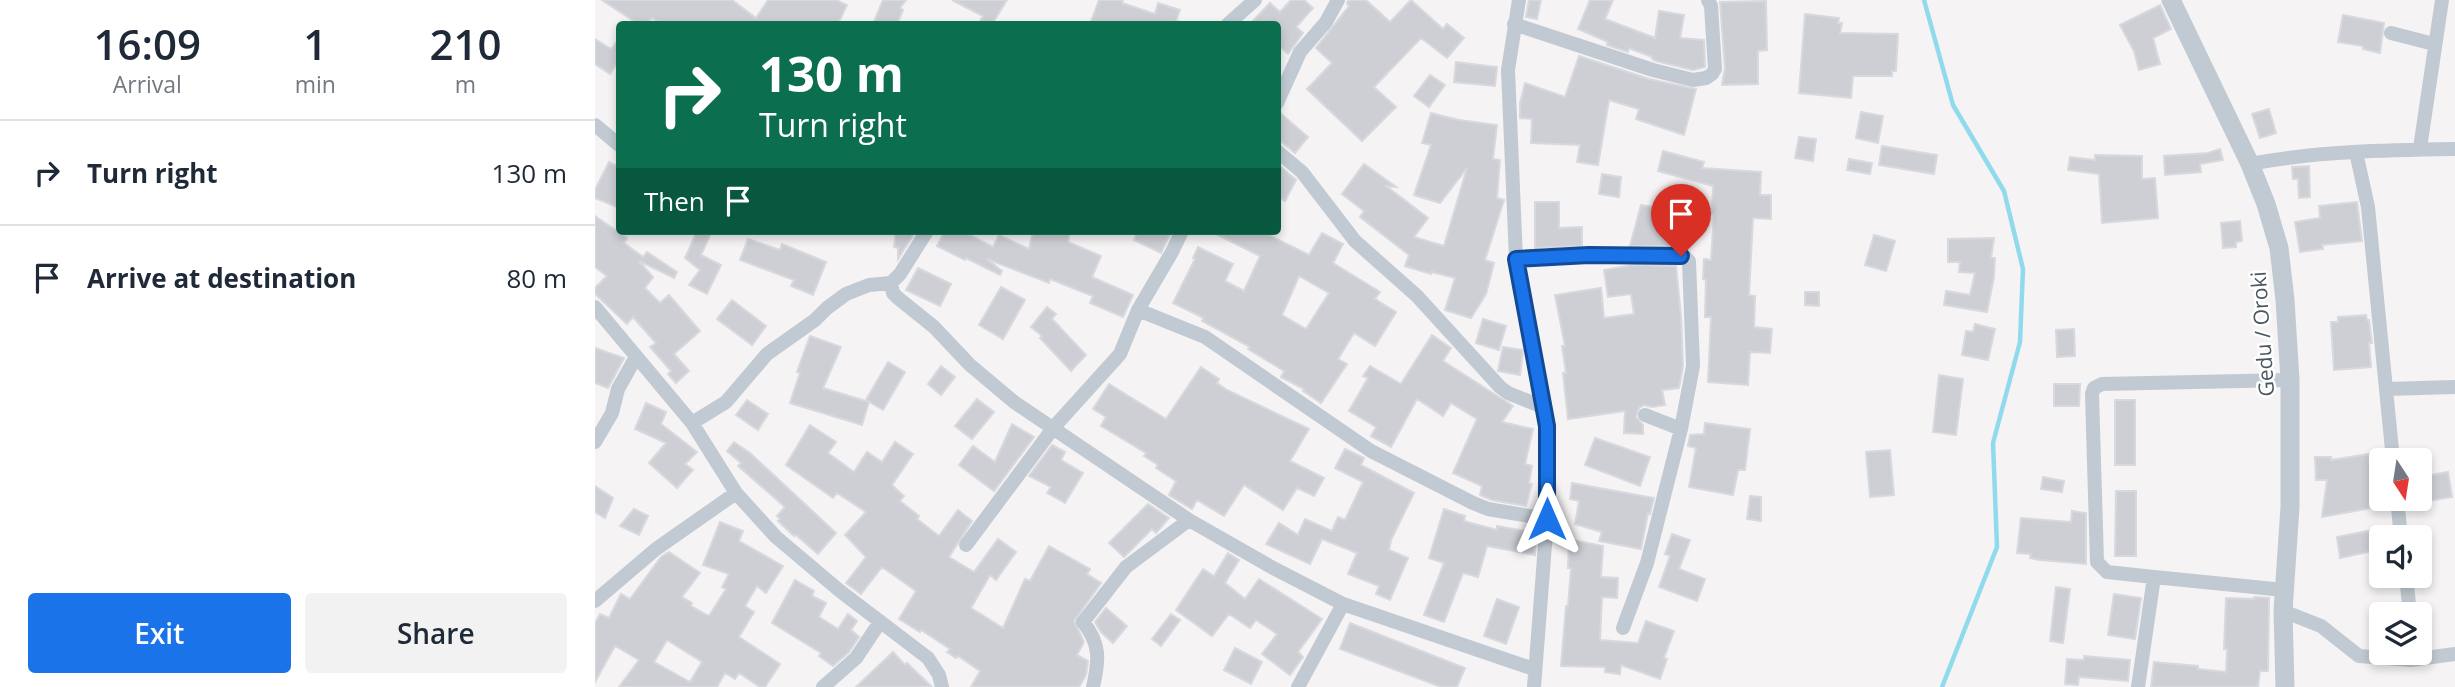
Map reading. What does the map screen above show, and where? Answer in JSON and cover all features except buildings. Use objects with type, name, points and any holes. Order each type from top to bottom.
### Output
[{"type":"street","points":[[1230,21],[1255,0]]},
{"type":"street","points":[[1281,94],[1300,52],[1327,22],[1338,0]]},
{"type":"street","points":[[1519,0],[1508,70],[1516,259],[1547,426],[1547,519],[1534,687]]},
{"type":"street","points":[[1514,24],[1653,70],[1700,80],[1712,74],[1715,69],[1711,6],[1708,0]]},
{"type":"street","name":"Gedu / Oroki","points":[[2171,0],[2251,164],[2279,248],[2290,380],[2290,507],[2283,611],[2285,687]]},
{"type":"street","points":[[2420,148],[2442,0]]},
{"type":"street","points":[[2391,33],[2434,44]]},
{"type":"street","points":[[595,125],[616,142]]},
{"type":"street","points":[[2251,164],[2275,159],[2356,152],[2455,149]]},
{"type":"street","points":[[2356,152],[2368,207],[2392,448]]},
{"type":"street","points":[[1281,154],[1302,172],[1355,241],[1417,296],[1500,387],[1543,407]]},
{"type":"street","points":[[692,423],[726,402],[767,354],[846,294],[869,285],[891,283],[900,274],[924,235]]},
{"type":"street","points":[[966,545],[1054,427],[1120,354],[1138,310],[1180,235]]},
{"type":"street","points":[[1516,259],[1589,255],[1686,257],[1690,264],[1693,366],[1681,429],[1647,562],[1623,628]]},
{"type":"street","points":[[891,283],[893,293],[898,298],[934,327],[970,365],[1014,402],[1189,520],[1343,604],[1534,669]]},
{"type":"street","points":[[595,307],[692,423],[736,494],[776,537],[928,658],[939,675],[941,687]]},
{"type":"street","points":[[1138,310],[1205,337],[1371,451],[1462,498],[1488,509],[1547,519]]},
{"type":"street","points":[[595,442],[612,413],[618,389],[636,357]]},
{"type":"street","points":[[2284,590],[2107,572],[2097,562],[2092,394],[2094,388],[2102,384],[2290,380]]},
{"type":"street","points":[[2386,389],[2455,387]]},
{"type":"street","points":[[1645,415],[1681,429]]},
{"type":"street","points":[[595,601],[656,549],[736,494]]},
{"type":"street","points":[[1093,687],[1099,660],[1092,633],[1083,622],[1126,566],[1189,520]]},
{"type":"street","points":[[2138,687],[2154,577]]},
{"type":"street","points":[[1298,687],[1343,604]]},
{"type":"street","points":[[2283,611],[2321,626],[2359,656],[2369,656]]},
{"type":"street","points":[[823,687],[856,658],[880,622]]},
{"type":"street","points":[[2432,655],[2455,654]]},
{"type":"waterway","points":[[1924,0],[1953,105],[2004,191],[2023,269],[2020,342],[1993,443],[1997,547],[1942,687]]},
{"type":"route","points":[[1547,519],[1547,426],[1516,259],[1589,255],[1681,256]]}]
